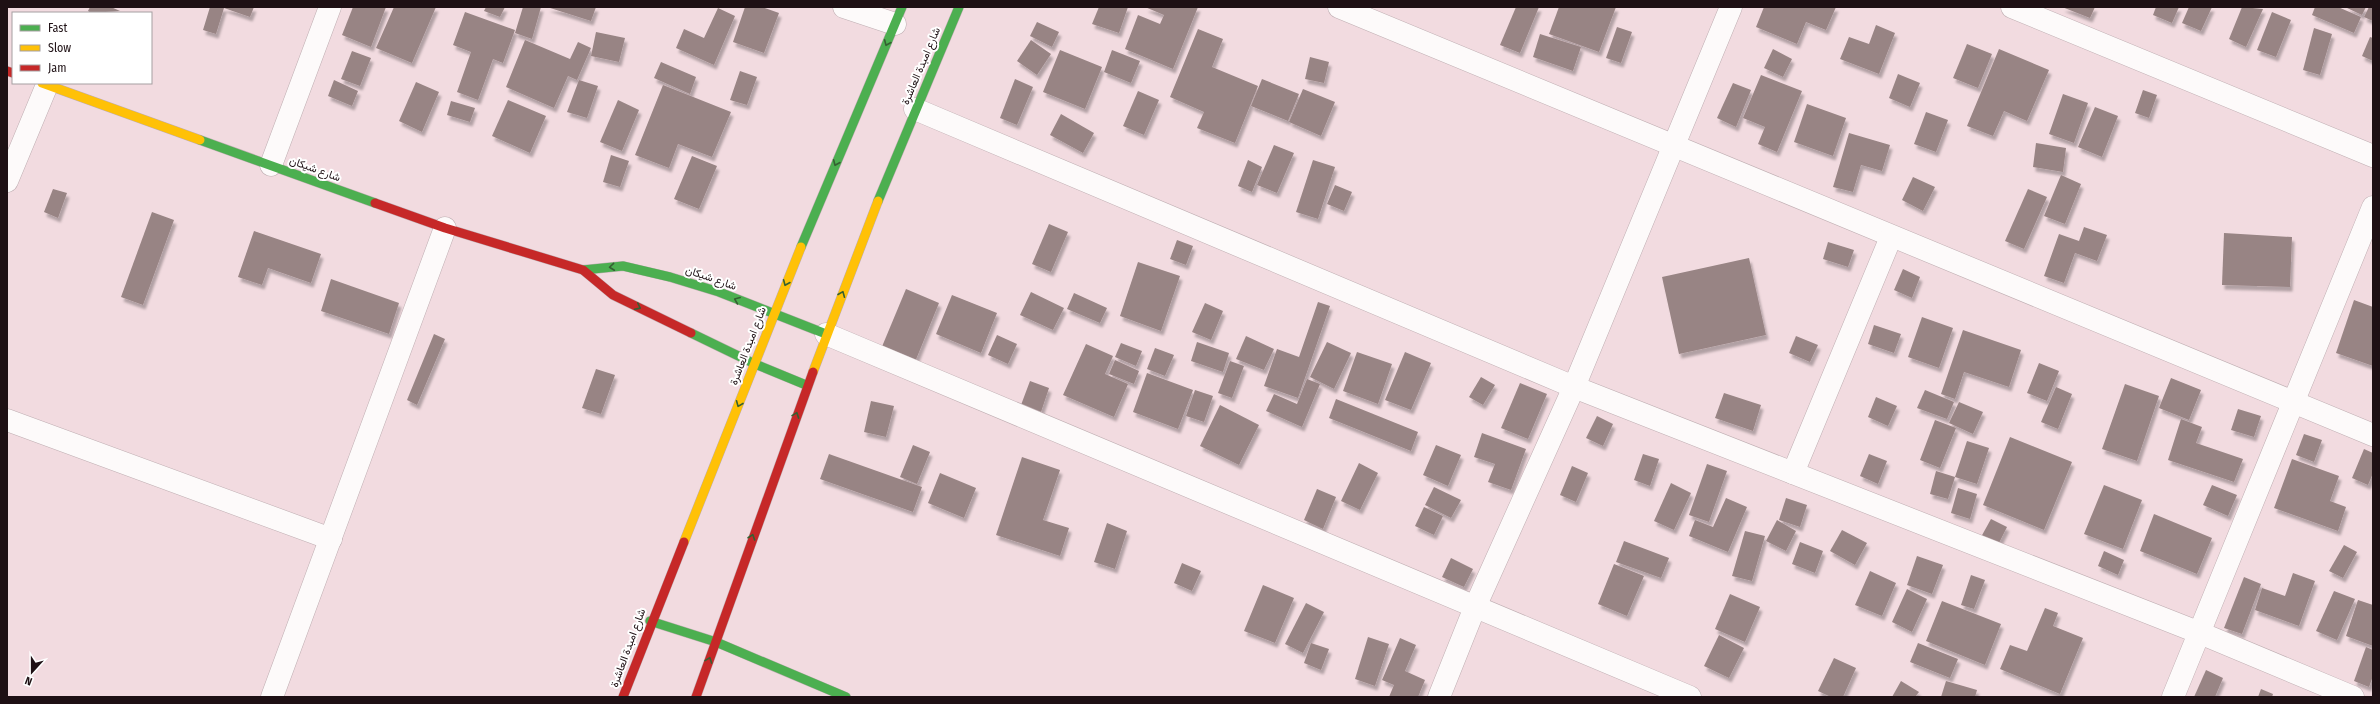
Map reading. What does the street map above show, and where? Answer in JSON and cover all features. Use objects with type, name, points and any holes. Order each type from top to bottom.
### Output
[{"type":"main road","name":"شارع امبدة العاشرة","points":[[696,697],[806,385],[915,108],[959,7]]},
{"type":"main road","name":"شارع امبدة العاشرة","points":[[623,697],[650,621],[755,364],[773,314],[898,15]]},
{"type":"main road","name":"شارع شيكان","points":[[44,84],[445,228],[583,270],[614,295],[755,364],[806,385]]},
{"type":"main road","name":"شارع شيكان","points":[[583,270],[623,266],[670,277],[719,292],[826,334]]},
{"type":"main road","points":[[650,621],[716,642],[846,697]]},
{"type":"street","points":[[271,165],[330,7]]},
{"type":"street","points":[[844,7],[898,15]]},
{"type":"street","points":[[1339,7],[1673,147],[2373,435]]},
{"type":"street","points":[[1439,697],[1475,607],[1574,387],[1731,7]]},
{"type":"street","points":[[2012,7],[2373,156]]},
{"type":"street","points":[[7,181],[44,84]]},
{"type":"street","points":[[915,108],[1574,387],[2200,633],[2354,697]]},
{"type":"street","points":[[2173,697],[2373,207]]},
{"type":"street","points":[[272,697],[445,228]]},
{"type":"street","points":[[1793,473],[1891,237]]},
{"type":"street","points":[[826,334],[1690,697]]},
{"type":"street","points":[[7,420],[331,539]]},
{"type":"building","points":[[90,7],[111,7],[120,11],[90,12],[88,11]]},
{"type":"building","points":[[210,7],[254,7],[250,17],[224,8],[216,34],[203,30]]},
{"type":"building","points":[[353,7],[386,7],[371,47],[342,35]]},
{"type":"building","points":[[394,7],[436,7],[412,63],[376,48]]},
{"type":"building","points":[[486,7],[505,7],[500,17],[484,11]]},
{"type":"building","points":[[523,7],[541,7],[532,39],[515,33]]},
{"type":"building","points":[[547,7],[596,7],[591,21]]},
{"type":"building","points":[[745,7],[762,7],[779,13],[764,53],[733,42]]},
{"type":"building","points":[[1099,7],[1128,7],[1119,33],[1092,24]]},
{"type":"building","points":[[1145,7],[1198,7],[1173,69],[1125,49],[1138,15],[1160,24],[1164,15]]},
{"type":"building","points":[[1516,7],[1539,7],[1520,53],[1500,45]]},
{"type":"building","points":[[1559,7],[1616,7],[1599,52],[1549,34]]},
{"type":"building","points":[[1764,7],[1836,7],[1826,30],[1806,22],[1797,44],[1756,27]]},
{"type":"building","points":[[2062,7],[2095,7],[2090,18]]},
{"type":"building","points":[[2156,7],[2179,7],[2172,23],[2153,15]]},
{"type":"building","points":[[2189,7],[2212,7],[2201,31],[2182,23]]},
{"type":"building","points":[[2242,7],[2263,9],[2246,47],[2229,39]]},
{"type":"building","points":[[2315,7],[2338,7],[2361,17],[2354,33],[2312,15]]},
{"type":"building","points":[[2345,7],[2366,7],[2362,15]]},
{"type":"building","points":[[2369,7],[2373,7],[2373,21],[2364,17]]},
{"type":"building","points":[[718,8],[735,16],[714,65],[676,48],[684,29],[704,38]]},
{"type":"building","points":[[465,12],[515,30],[503,63],[493,59],[478,100],[457,92],[471,52],[453,45]]},
{"type":"building","points":[[2272,12],[2291,20],[2276,57],[2257,50]]},
{"type":"building","points":[[1037,22],[1059,32],[1052,47],[1030,36]]},
{"type":"building","points":[[1876,25],[1895,33],[1879,74],[1840,59],[1849,37],[1869,44]]},
{"type":"building","points":[[1617,27],[1632,32],[1621,63],[1606,58]]},
{"type":"building","points":[[2314,28],[2332,34],[2320,75],[2303,70]]},
{"type":"building","points":[[1198,29],[1223,39],[1212,67],[1258,86],[1235,143],[1197,128],[1204,112],[1170,97]]},
{"type":"building","points":[[596,32],[625,38],[619,62],[591,56]]},
{"type":"building","points":[[1540,34],[1581,47],[1573,71],[1533,57]]},
{"type":"building","points":[[2370,37],[2373,38],[2373,61],[2362,56]]},
{"type":"building","points":[[525,40],[570,59],[578,42],[591,48],[577,80],[568,76],[554,108],[506,87]]},
{"type":"building","points":[[1031,40],[1051,54],[1037,75],[1017,61]]},
{"type":"building","points":[[1967,44],[1992,54],[1978,88],[1953,78]]},
{"type":"building","points":[[1773,49],[1792,59],[1783,77],[1764,68]]},
{"type":"building","points":[[1999,49],[2049,70],[2027,121],[2004,111],[1993,136],[1967,126]]},
{"type":"building","points":[[1060,50],[1102,67],[1085,109],[1043,92]]},
{"type":"building","points":[[1112,50],[1140,61],[1131,83],[1104,72]]},
{"type":"building","points":[[352,51],[371,58],[360,86],[341,79]]},
{"type":"building","points":[[1310,57],[1329,62],[1324,83],[1305,79]]},
{"type":"building","points":[[661,62],[696,77],[690,94],[654,78]]},
{"type":"building","points":[[740,71],[757,77],[747,105],[730,100]]},
{"type":"building","points":[[1898,74],[1920,83],[1910,107],[1889,98]]},
{"type":"building","points":[[1761,75],[1802,91],[1777,152],[1758,144],[1765,127],[1743,118]]},
{"type":"building","points":[[1015,79],[1033,87],[1017,125],[1000,118]]},
{"type":"building","points":[[1262,79],[1299,94],[1288,121],[1251,106]]},
{"type":"building","points":[[334,80],[358,91],[352,106],[328,96]]},
{"type":"building","points":[[579,80],[598,86],[587,118],[567,112]]},
{"type":"building","points":[[416,82],[439,92],[422,132],[399,121]]},
{"type":"building","points":[[1733,83],[1751,90],[1736,127],[1717,118]]},
{"type":"building","points":[[663,85],[731,112],[712,157],[678,144],[669,168],[635,155]]},
{"type":"building","points":[[1303,89],[1335,102],[1321,136],[1289,122]]},
{"type":"building","points":[[2143,90],[2157,95],[2149,118],[2135,113]]},
{"type":"building","points":[[1138,91],[1159,100],[1144,135],[1123,126]]},
{"type":"building","points":[[2063,94],[2088,103],[2074,143],[2049,134]]},
{"type":"building","points":[[508,100],[546,116],[530,153],[492,136]]},
{"type":"building","points":[[618,100],[639,110],[622,151],[600,142]]},
{"type":"building","points":[[451,101],[475,108],[470,122],[447,115]]},
{"type":"building","points":[[1807,104],[1846,118],[1833,156],[1794,142]]},
{"type":"building","points":[[2095,107],[2118,116],[2102,157],[2078,147]]},
{"type":"building","points":[[1926,112],[1948,120],[1936,152],[1914,144]]},
{"type":"building","points":[[1061,114],[1094,133],[1083,153],[1050,135]]},
{"type":"building","points":[[1849,133],[1890,145],[1882,171],[1861,165],[1853,192],[1833,187]]},
{"type":"building","points":[[2036,143],[2066,148],[2063,172],[2033,167]]},
{"type":"building","points":[[1274,145],[1294,153],[1277,193],[1257,185]]},
{"type":"building","points":[[611,155],[629,161],[620,187],[603,182]]},
{"type":"building","points":[[692,156],[717,166],[699,209],[674,199]]},
{"type":"building","points":[[1248,160],[1262,167],[1252,192],[1238,186]]},
{"type":"building","points":[[1313,160],[1335,167],[1318,219],[1296,212]]},
{"type":"building","points":[[2061,175],[2081,184],[2065,224],[2044,216]]},
{"type":"building","points":[[1913,177],[1935,187],[1923,211],[1902,200]]},
{"type":"building","points":[[1335,185],[1352,192],[1344,211],[1327,204]]},
{"type":"building","points":[[53,189],[67,193],[58,218],[44,212]]},
{"type":"building","points":[[2028,189],[2047,197],[2024,249],[2005,241]]},
{"type":"building","points":[[152,212],[174,220],[143,305],[121,297]]},
{"type":"building","points":[[1049,224],[1068,232],[1051,272],[1032,264]]},
{"type":"building","points":[[2084,227],[2107,235],[2097,261],[2075,253],[2064,283],[2044,276],[2059,234],[2079,241]]},
{"type":"building","points":[[254,231],[321,254],[311,283],[268,268],[262,285],[238,277]]},
{"type":"building","points":[[2224,233],[2292,237],[2290,287],[2222,285]]},
{"type":"building","points":[[1177,240],[1193,246],[1186,265],[1170,259]]},
{"type":"building","points":[[1828,242],[1854,250],[1848,267],[1823,259]]},
{"type":"building","points":[[1749,258],[1766,335],[1679,354],[1662,277]]},
{"type":"building","points":[[1138,262],[1180,276],[1161,331],[1120,316]]},
{"type":"building","points":[[1903,269],[1920,277],[1912,298],[1894,290]]},
{"type":"building","points":[[331,279],[399,303],[389,334],[321,311]]},
{"type":"building","points":[[906,289],[939,303],[915,362],[881,349]]},
{"type":"building","points":[[1031,292],[1064,308],[1053,330],[1020,315]]},
{"type":"building","points":[[1074,293],[1107,308],[1100,323],[1067,309]]},
{"type":"building","points":[[952,295],[997,313],[981,353],[936,334]]},
{"type":"building","points":[[2354,300],[2373,307],[2373,366],[2336,353]]},
{"type":"building","points":[[1318,302],[1330,306],[1298,398],[1264,386],[1277,349],[1299,357]]},
{"type":"building","points":[[1205,303],[1223,311],[1211,340],[1192,332]]},
{"type":"building","points":[[1922,317],[1953,328],[1939,368],[1908,357]]},
{"type":"building","points":[[1874,325],[1901,334],[1894,353],[1868,344]]},
{"type":"building","points":[[1963,330],[2021,350],[2009,387],[1964,372],[1955,399],[1941,394]]},
{"type":"building","points":[[434,334],[445,339],[417,405],[407,400]]},
{"type":"building","points":[[997,335],[1017,344],[1008,364],[988,355]]},
{"type":"building","points":[[1246,336],[1274,349],[1264,370],[1236,359]]},
{"type":"building","points":[[1796,336],[1818,345],[1810,362],[1789,353]]},
{"type":"building","points":[[1197,342],[1229,353],[1223,372],[1191,361]]},
{"type":"building","points":[[1327,342],[1351,353],[1334,389],[1310,377]]},
{"type":"building","points":[[1121,343],[1142,351],[1136,366],[1115,357]]},
{"type":"building","points":[[1086,344],[1113,356],[1105,374],[1128,384],[1114,417],[1063,395]]},
{"type":"building","points":[[1155,348],[1174,355],[1165,376],[1147,369]]},
{"type":"building","points":[[1357,352],[1392,364],[1378,404],[1343,391]]},
{"type":"building","points":[[1405,352],[1431,363],[1411,410],[1385,400]]},
{"type":"building","points":[[1115,360],[1139,371],[1134,384],[1109,374]]},
{"type":"building","points":[[1230,361],[1244,366],[1232,398],[1218,393]]},
{"type":"building","points":[[2039,363],[2059,371],[2047,401],[2027,393]]},
{"type":"building","points":[[596,369],[615,375],[601,414],[582,408]]},
{"type":"building","points":[[1147,373],[1193,390],[1178,429],[1133,412]]},
{"type":"building","points":[[1481,377],[1495,385],[1483,405],[1469,397]]},
{"type":"building","points":[[2171,378],[2201,390],[2189,420],[2159,408]]},
{"type":"building","points":[[1307,379],[1320,384],[1302,427],[1266,411],[1274,394],[1297,404]]},
{"type":"building","points":[[1030,381],[1049,388],[1041,412],[1021,405]]},
{"type":"building","points":[[1520,383],[1547,394],[1528,439],[1501,428]]},
{"type":"building","points":[[2125,384],[2159,396],[2137,461],[2102,449]]},
{"type":"building","points":[[2056,387],[2072,394],[2058,429],[2041,422]]},
{"type":"building","points":[[1195,390],[1213,396],[1204,422],[1186,416]]},
{"type":"building","points":[[1925,390],[1954,402],[1947,419],[1917,408]]},
{"type":"building","points":[[1724,393],[1761,405],[1753,431],[1715,418]]},
{"type":"building","points":[[1876,397],[1897,406],[1888,426],[1868,417]]},
{"type":"building","points":[[1336,399],[1418,432],[1411,451],[1329,418]]},
{"type":"building","points":[[871,401],[894,406],[886,437],[864,432]]},
{"type":"building","points":[[1959,402],[1983,412],[1973,434],[1949,423]]},
{"type":"building","points":[[1220,405],[1259,425],[1239,465],[1200,446]]},
{"type":"building","points":[[2238,409],[2261,416],[2254,437],[2231,430]]},
{"type":"building","points":[[1597,416],[1613,424],[1603,446],[1586,438]]},
{"type":"building","points":[[2181,419],[2202,427],[2196,443],[2243,459],[2234,482],[2168,460]]},
{"type":"building","points":[[1935,420],[1956,428],[1940,468],[1920,460]]},
{"type":"building","points":[[1482,433],[1526,449],[1511,490],[1488,482],[1495,464],[1474,457]]},
{"type":"building","points":[[2304,434],[2322,440],[2314,462],[2296,455]]},
{"type":"building","points":[[2010,437],[2072,462],[2044,530],[1983,505]]},
{"type":"building","points":[[1967,441],[1989,448],[1977,484],[1955,477]]},
{"type":"building","points":[[913,445],[930,452],[917,484],[900,477]]},
{"type":"building","points":[[1436,445],[1461,455],[1448,486],[1423,475]]},
{"type":"building","points":[[2364,449],[2373,453],[2373,473],[2368,485],[2352,478]]},
{"type":"building","points":[[829,454],[922,487],[913,512],[820,479]]},
{"type":"building","points":[[1643,454],[1659,459],[1650,486],[1634,480]]},
{"type":"building","points":[[1869,454],[1887,461],[1878,484],[1860,476]]},
{"type":"building","points":[[1022,457],[1060,470],[1043,520],[1069,528],[1060,556],[996,535]]},
{"type":"building","points":[[2292,459],[2339,476],[2330,501],[2346,507],[2338,531],[2274,508]]},
{"type":"building","points":[[1359,463],[1378,473],[1360,510],[1341,501]]},
{"type":"building","points":[[1707,464],[1727,471],[1709,522],[1689,515]]},
{"type":"building","points":[[1572,466],[1588,473],[1576,502],[1560,495]]},
{"type":"building","points":[[1936,471],[1955,477],[1948,499],[1930,494]]},
{"type":"building","points":[[940,473],[976,488],[964,518],[928,503]]},
{"type":"building","points":[[1671,483],[1691,493],[1674,530],[1654,521]]},
{"type":"building","points":[[2104,485],[2142,500],[2123,549],[2084,534]]},
{"type":"building","points":[[2212,485],[2237,495],[2228,516],[2203,505]]},
{"type":"building","points":[[1434,487],[1461,500],[1451,518],[1425,505]]},
{"type":"building","points":[[1958,488],[1977,494],[1970,519],[1951,513]]},
{"type":"building","points":[[1317,489],[1336,497],[1323,529],[1304,520]]},
{"type":"building","points":[[1726,498],[1747,507],[1728,552],[1689,536],[1695,520],[1713,527]]},
{"type":"building","points":[[1786,498],[1807,505],[1800,527],[1779,520]]},
{"type":"building","points":[[1424,507],[1443,516],[1434,535],[1415,526]]},
{"type":"building","points":[[2154,514],[2212,538],[2197,574],[2140,551]]},
{"type":"building","points":[[1991,519],[2007,527],[1998,545],[1981,537]]},
{"type":"building","points":[[1777,520],[1796,531],[1786,551],[1766,541]]},
{"type":"building","points":[[1107,523],[1127,531],[1115,569],[1094,562]]},
{"type":"building","points":[[1842,530],[1867,543],[1855,565],[1830,551]]},
{"type":"building","points":[[1745,531],[1765,536],[1752,581],[1732,576]]},
{"type":"building","points":[[1624,541],[1669,558],[1661,578],[1616,562]]},
{"type":"building","points":[[1800,542],[1823,551],[1815,573],[1792,564]]},
{"type":"building","points":[[2344,545],[2357,552],[2343,578],[2329,571]]},
{"type":"building","points":[[2104,551],[2124,560],[2118,575],[2098,566]]},
{"type":"building","points":[[1917,556],[1943,565],[1932,594],[1907,585]]},
{"type":"building","points":[[1451,558],[1473,569],[1464,587],[1442,577]]},
{"type":"building","points":[[1182,563],[1201,571],[1192,591],[1174,583]]},
{"type":"building","points":[[1614,564],[1644,576],[1627,616],[1598,604]]},
{"type":"building","points":[[1870,571],[1896,583],[1882,616],[1855,605]]},
{"type":"building","points":[[2293,573],[2315,581],[2299,626],[2255,610],[2262,588],[2285,596]]},
{"type":"building","points":[[1971,575],[1985,580],[1974,609],[1961,605]]},
{"type":"building","points":[[2244,577],[2261,584],[2242,634],[2224,628]]},
{"type":"building","points":[[1263,585],[1294,598],[1275,643],[1244,631]]},
{"type":"building","points":[[1907,589],[1927,599],[1912,632],[1892,622]]},
{"type":"building","points":[[2334,591],[2355,599],[2337,640],[2316,631]]},
{"type":"building","points":[[1730,594],[1760,607],[1745,642],[1715,629]]},
{"type":"building","points":[[2358,600],[2373,605],[2373,646],[2346,636]]},
{"type":"building","points":[[1942,601],[2001,624],[1985,665],[1926,641]]},
{"type":"building","points":[[1306,603],[1324,612],[1303,653],[1285,644]]},
{"type":"building","points":[[2045,608],[2058,613],[2053,626],[2083,638],[2060,694],[2000,669],[2010,645],[2027,651]]},
{"type":"building","points":[[1719,635],[1744,648],[1729,678],[1704,666]]},
{"type":"building","points":[[1368,637],[1389,644],[1375,686],[1355,679]]},
{"type":"building","points":[[1400,638],[1416,645],[1405,671],[1425,680],[1418,697],[1389,697],[1394,685],[1382,680]]},
{"type":"building","points":[[1311,643],[1329,649],[1321,670],[1304,663]]},
{"type":"building","points":[[1918,643],[1958,659],[1950,678],[1910,662]]},
{"type":"building","points":[[2366,647],[2373,650],[2373,676],[2369,687],[2354,681]]},
{"type":"building","points":[[1834,658],[1856,668],[1843,697],[1831,697],[1818,691]]},
{"type":"building","points":[[2206,670],[2223,678],[2215,697],[2194,697]]},
{"type":"building","points":[[1901,681],[1919,692],[1915,697],[1892,697]]},
{"type":"building","points":[[1946,681],[1977,690],[1975,697],[1941,697]]},
{"type":"building","points":[[2261,689],[2273,694],[2272,697],[2258,697]]},
{"type":"traffic: fast","points":[[801,247],[902,7]]},
{"type":"traffic: fast","points":[[878,201],[959,7]]},
{"type":"traffic: fast","points":[[200,140],[375,203]]},
{"type":"traffic: fast","points":[[583,270],[623,266],[670,277],[719,292],[826,334]]},
{"type":"traffic: fast","points":[[691,333],[755,364],[806,385]]},
{"type":"traffic: fast","points":[[650,621],[716,642],[846,697]]},
{"type":"traffic: slow","points":[[45,84],[200,140]]},
{"type":"traffic: slow","points":[[813,372],[878,201]]},
{"type":"traffic: slow","points":[[684,542],[801,247]]},
{"type":"traffic: jam","points":[[7,71],[12,73]]},
{"type":"traffic: jam","points":[[375,203],[445,228],[583,270],[613,295],[691,333]]},
{"type":"traffic: jam","points":[[696,697],[813,372]]},
{"type":"traffic: jam","points":[[623,697],[684,542]]}]
